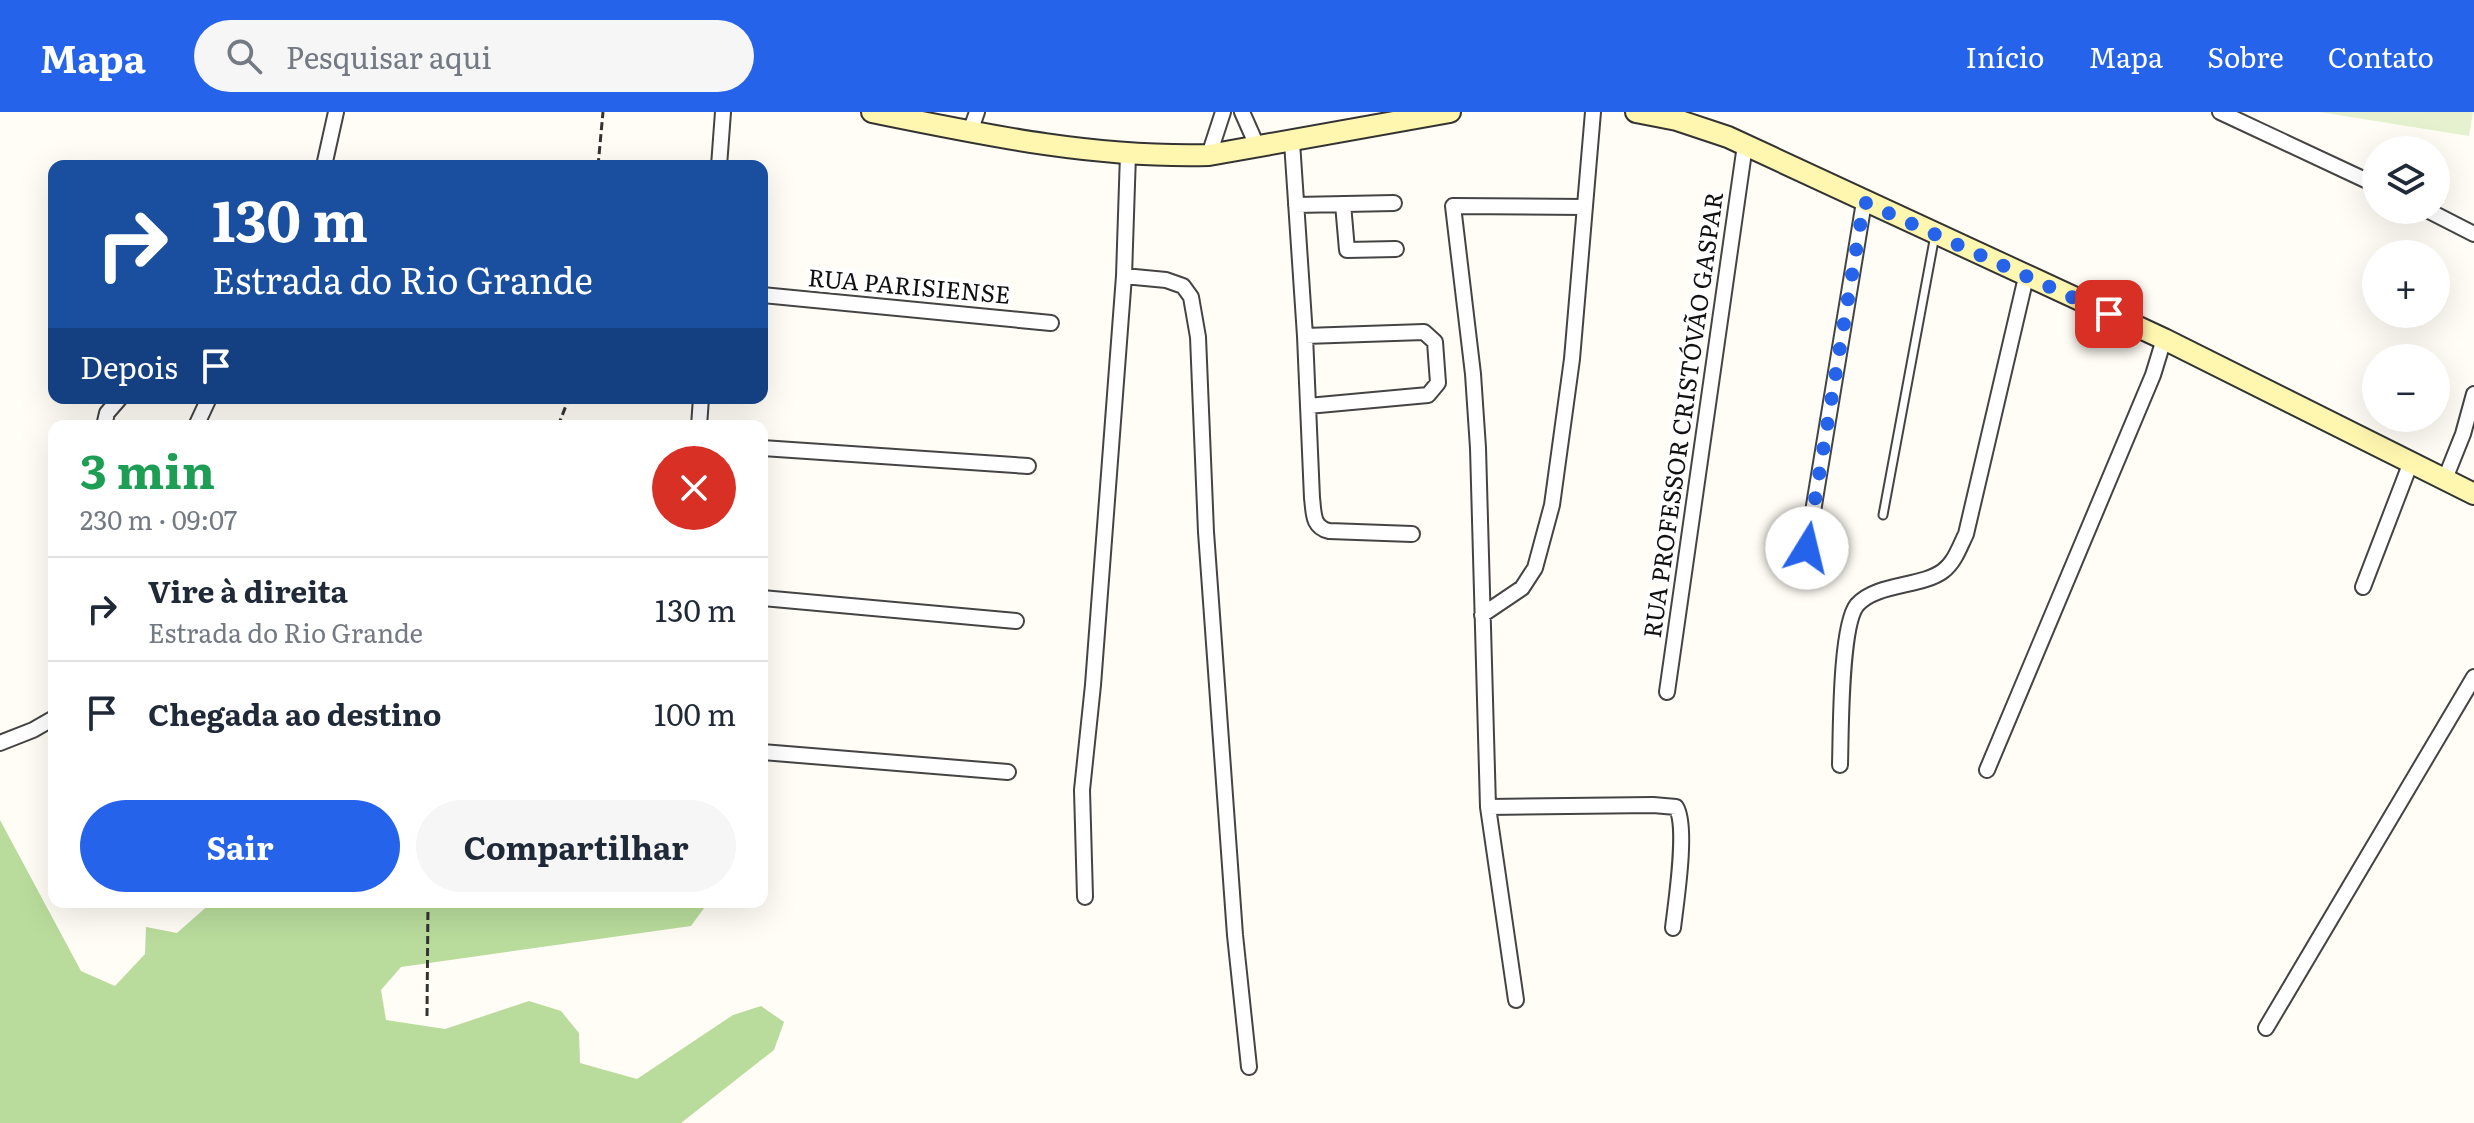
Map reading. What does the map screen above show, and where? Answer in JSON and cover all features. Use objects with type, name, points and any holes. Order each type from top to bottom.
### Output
[{"type":"street","points":[[325,160],[336,112]]},
{"type":"street","points":[[719,160],[723,112]]},
{"type":"street","points":[[872,112],[1096,153],[1209,155],[1450,112]]},
{"type":"street","points":[[970,132],[977,112]]},
{"type":"street","points":[[1209,155],[1223,112]]},
{"type":"street","points":[[1242,112],[1258,148]]},
{"type":"street","points":[[1482,615],[1522,588],[1535,568],[1552,505],[1572,359],[1593,112]]},
{"type":"street","points":[[1636,112],[1677,120],[1705,117],[1737,141],[2164,339],[2474,494]]},
{"type":"street","points":[[2220,112],[2362,178]]},
{"type":"street","name":"RUA PROFESSOR CRISTÓVÃO GASPAR","points":[[1667,692],[1737,141]]},
{"type":"street","points":[[1292,142],[1315,523],[1329,531],[1412,534]]},
{"type":"street","points":[[1085,897],[1082,790],[1093,685],[1124,276],[1128,154]]},
{"type":"street","points":[[1807,548],[1864,202]]},
{"type":"street","points":[[1296,205],[1394,203]]},
{"type":"street","points":[[1343,204],[1347,250],[1396,249]]},
{"type":"street","points":[[1516,1000],[1488,807],[1478,448],[1473,374],[1453,206],[1585,207]]},
{"type":"street","points":[[2450,222],[2474,234]]},
{"type":"street","points":[[1124,276],[1166,280],[1183,286],[1191,297],[1198,337],[1207,547],[1235,935],[1249,1067]]},
{"type":"street","points":[[1840,765],[1842,683],[1850,623],[1856,606],[1869,595],[1942,572],[1954,558],[1966,534],[2026,277]]},
{"type":"street","name":"RUA PARISIENSE","points":[[768,296],[1051,323]]},
{"type":"street","points":[[1305,336],[1424,332],[1435,342],[1438,383],[1428,395],[1308,406]]},
{"type":"street","points":[[1987,770],[2153,375],[2164,339]]},
{"type":"street","points":[[2445,479],[2463,434],[2474,394]]},
{"type":"street","points":[[768,448],[1028,466]]},
{"type":"street","points":[[2363,587],[2411,462]]},
{"type":"street","points":[[768,599],[1016,621]]},
{"type":"street","points":[[2266,1028],[2474,677]]},
{"type":"street","points":[[0,743],[48,721]]},
{"type":"street","points":[[768,752],[1008,772]]},
{"type":"street","points":[[1488,807],[1676,807],[1681,816],[1681,835],[1673,928]]},
{"type":"lane","points":[[1883,515],[1935,233]]},
{"type":"path","points":[[599,160],[603,112]]},
{"type":"path","points":[[427,1016],[428,908]]},
{"type":"green space","points":[[2319,112],[2473,112],[2469,136]]},
{"type":"green space","points":[[0,820],[81,971],[115,986],[145,954],[146,927],[177,933],[205,908],[704,908],[691,926],[401,967],[381,990],[386,1020],[445,1029],[529,1001],[561,1011],[579,1033],[580,1063],[637,1079],[733,1015],[761,1006],[784,1022],[774,1050],[681,1123],[0,1123]]},
{"type":"route","points":[[1807,548],[1864,202],[2109,314]]}]
